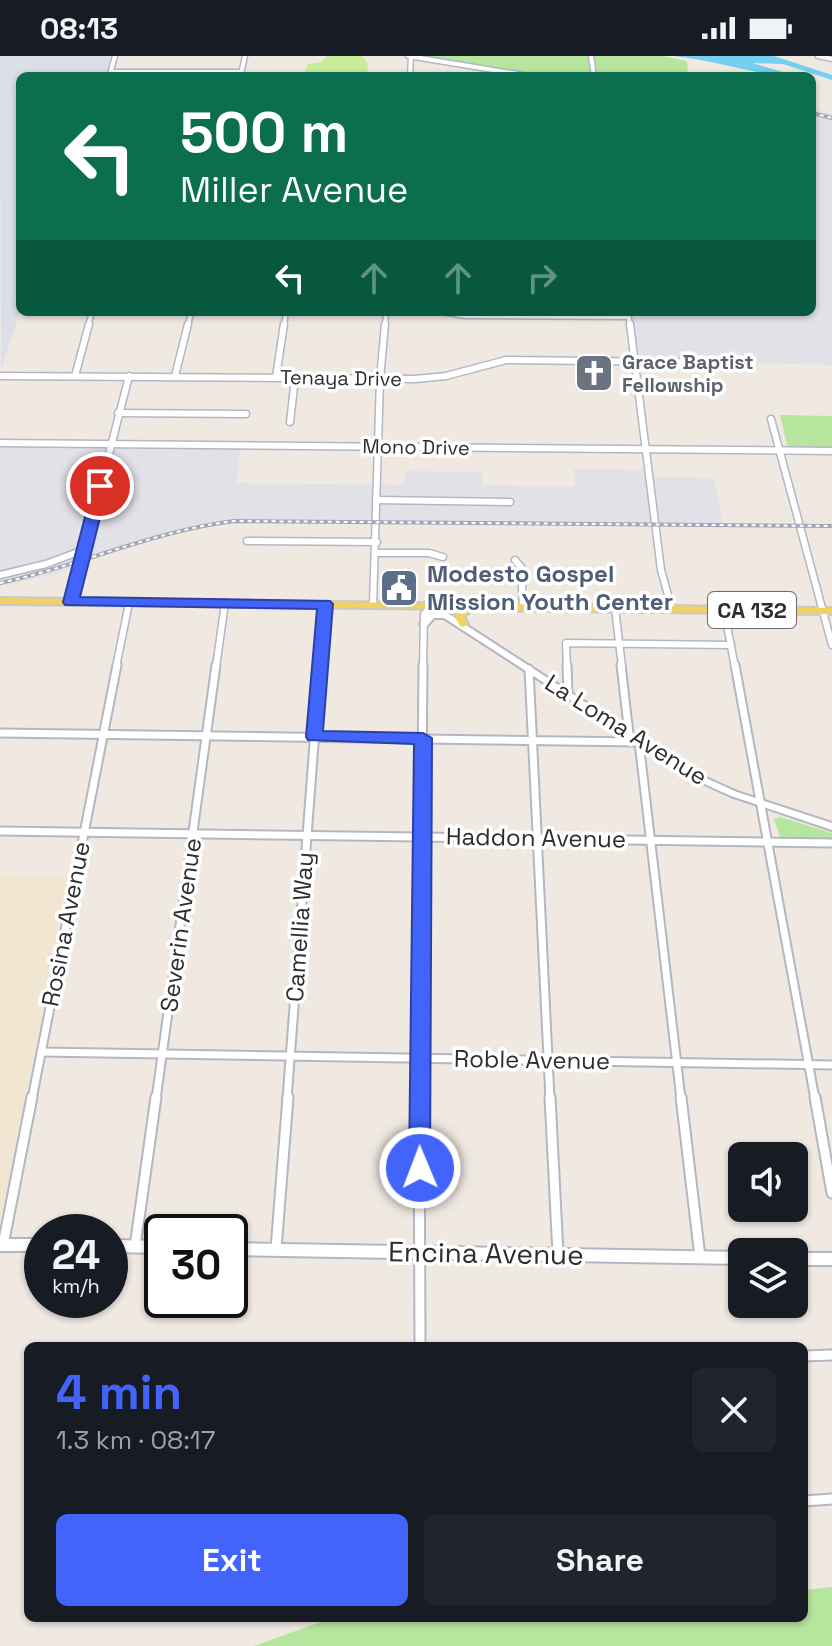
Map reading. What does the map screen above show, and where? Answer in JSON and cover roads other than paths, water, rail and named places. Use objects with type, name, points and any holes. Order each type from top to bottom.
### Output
[{"type":"main road","name":"CA 132","points":[[0,601],[828,611]]},
{"type":"main road","name":"La Loma Avenue","points":[[432,606],[639,742],[701,779],[762,804],[832,827]]},
{"type":"main road","points":[[463,624],[458,616],[472,606]]},
{"type":"main road","points":[[424,624],[433,615],[449,616]]},
{"type":"street","points":[[409,56],[509,72]]},
{"type":"street","points":[[818,56],[832,59]]},
{"type":"street","points":[[477,66],[477,72]]},
{"type":"street","points":[[75,376],[91,316]]},
{"type":"street","points":[[175,376],[190,316]]},
{"type":"street","points":[[276,377],[285,316]]},
{"type":"street","points":[[373,605],[380,379],[386,316]]},
{"type":"street","points":[[628,316],[660,559],[672,609]]},
{"type":"street","name":"Tenaya Drive","points":[[0,376],[437,378],[506,360],[680,362]]},
{"type":"street","points":[[71,602],[129,376]]},
{"type":"street","points":[[290,422],[295,378]]},
{"type":"street","points":[[118,413],[246,414]]},
{"type":"street","points":[[771,419],[828,611],[832,645]]},
{"type":"street","name":"Mono Drive","points":[[0,443],[832,451]]},
{"type":"street","points":[[376,500],[510,502]]},
{"type":"street","points":[[247,541],[377,542]]},
{"type":"street","points":[[0,575],[46,564],[86,549]]},
{"type":"street","points":[[377,553],[429,553],[443,557]]},
{"type":"street","points":[[515,560],[521,567],[523,606]]},
{"type":"street","name":"Rosina Avenue","points":[[1,1245],[129,603]]},
{"type":"street","name":"Severin Avenue","points":[[135,1247],[225,603]]},
{"type":"street","name":"Camellia Way","points":[[276,1249],[325,604]]},
{"type":"street","points":[[420,1342],[419,1058],[424,613],[432,606]]},
{"type":"street","points":[[615,608],[629,734]]},
{"type":"street","points":[[724,610],[770,842],[832,1193]]},
{"type":"street","points":[[568,694],[566,643],[731,645]]},
{"type":"street","points":[[529,669],[558,1254]]},
{"type":"street","points":[[0,733],[639,742],[700,1257]]},
{"type":"street","name":"Haddon Avenue","points":[[0,831],[832,843]]},
{"type":"street","name":"Roble Avenue","points":[[41,1052],[832,1065]]},
{"type":"street","points":[[1,1245],[24,1245]]},
{"type":"street","points":[[128,1247],[144,1247]]},
{"type":"street","name":"Encina Avenue","points":[[248,1249],[728,1258]]},
{"type":"street","points":[[808,1259],[832,1259]]},
{"type":"street","points":[[808,1356],[832,1355]]},
{"type":"street","points":[[808,1501],[832,1499]]},
{"type":"water","points":[[674,56],[774,56],[832,75],[832,80],[816,75],[816,72],[783,64],[752,63],[783,72],[761,72]]},
{"type":"railway","points":[[816,114],[832,118]]},
{"type":"railway","points":[[0,583],[174,533],[234,521],[832,526]]},
{"type":"place","name":"Grace Baptist Fellowship","points":[[594,373]]},
{"type":"place","name":"Modesto Gospel Mission Youth Center","points":[[399,588]]}]
